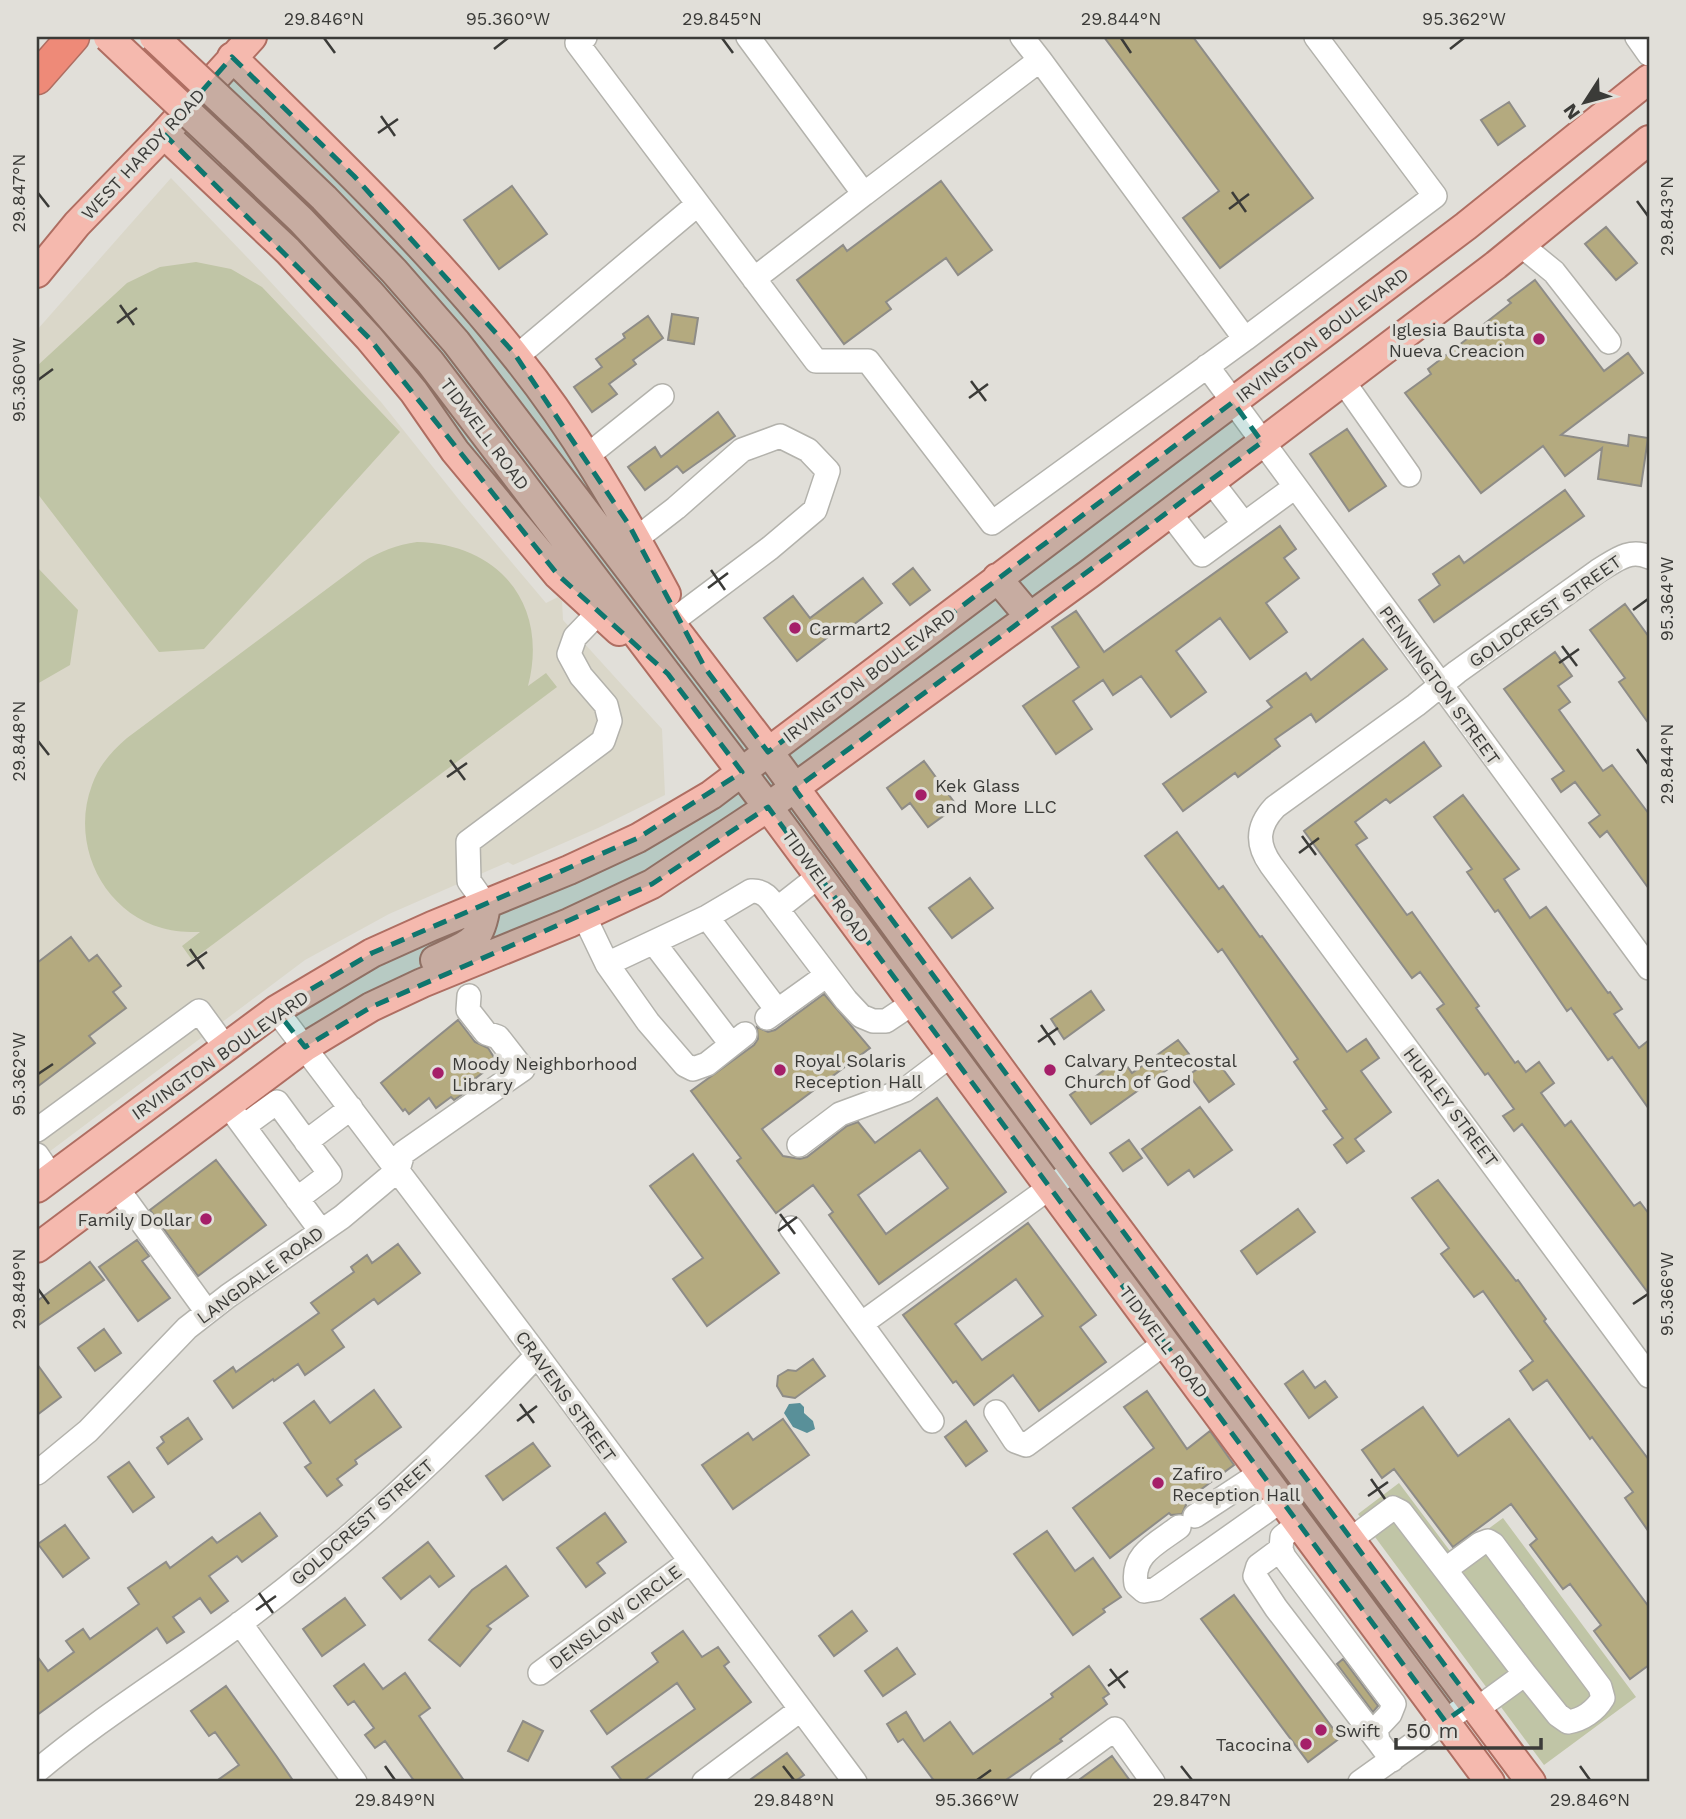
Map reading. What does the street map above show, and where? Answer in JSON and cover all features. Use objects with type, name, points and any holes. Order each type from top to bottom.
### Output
[{"type":"highway","points":[[37,78],[73,37]]},
{"type":"main road","name":"TIDWELL ROAD","points":[[108,37],[301,220],[430,362],[742,772],[1490,1782]]},
{"type":"main road","name":"TIDWELL ROAD","points":[[154,37],[324,198],[394,271],[456,342],[768,751],[902,938],[1531,1782]]},
{"type":"main road","name":"WEST HARDY ROAD","points":[[37,273],[77,224],[164,134],[251,37]]},
{"type":"main road","points":[[232,57],[354,176],[447,275],[516,357],[587,456],[636,539],[705,668]]},
{"type":"main road","name":"IRVINGTON BOULEVARD","points":[[42,1176],[276,1010],[372,953],[638,838],[711,796],[1466,226],[1649,79]]},
{"type":"main road","points":[[204,174],[202,138],[213,123],[233,104],[249,99],[276,100]]},
{"type":"main road","points":[[164,134],[288,251],[369,338],[414,392],[455,451],[558,575],[668,674]]},
{"type":"main road","points":[[371,1007],[652,884],[795,789],[1211,481],[1521,245],[1649,140]]},
{"type":"main road","points":[[997,578],[1029,616]]},
{"type":"main road","points":[[37,1248],[117,1188],[236,1115],[306,1047],[371,1007],[423,967],[474,940],[483,927],[486,905]]},
{"type":"main road","points":[[917,1008],[946,996]]},
{"type":"main road","points":[[42,1176],[74,1220]]},
{"type":"main road","points":[[1262,1472],[1286,1454]]},
{"type":"street","points":[[585,37],[577,43],[816,362],[868,361],[992,523],[1245,339],[1436,195],[1316,37]]},
{"type":"street","points":[[748,37],[864,194]]},
{"type":"street","points":[[1022,37],[1245,339]]},
{"type":"street","points":[[1637,37],[1649,54]]},
{"type":"street","points":[[754,279],[1040,60]]},
{"type":"street","points":[[516,357],[698,204]]},
{"type":"street","points":[[1521,245],[1554,271],[1609,342]]},
{"type":"street","name":"PENNINGTON STREET","points":[[1207,366],[1649,968]]},
{"type":"street","points":[[1343,380],[1409,475]]},
{"type":"street","points":[[587,456],[662,396]]},
{"type":"street","points":[[636,539],[742,450],[780,436],[808,450],[828,471],[815,510],[770,548],[678,617]]},
{"type":"street","points":[[1211,481],[1244,524]]},
{"type":"street","points":[[1170,512],[1202,555],[1294,487]]},
{"type":"street","name":"GOLDCREST STREET","points":[[1259,835],[1265,818],[1275,807],[1440,686],[1598,572],[1632,553],[1645,555]]},
{"type":"street","points":[[486,905],[469,881],[468,842],[603,741],[610,721],[606,705],[581,676],[569,654],[575,636],[598,612]]},
{"type":"street","name":"HURLEY STREET","points":[[1259,835],[1262,853],[1649,1376]]},
{"type":"street","points":[[777,909],[819,876]]},
{"type":"street","points":[[607,964],[706,917],[751,891],[757,891],[766,895],[860,1016],[873,1021],[886,1021],[917,1008]]},
{"type":"street","points":[[584,916],[607,964],[648,1022],[685,1065],[693,1069],[706,1064],[738,1039],[654,943]]},
{"type":"street","points":[[706,917],[771,1015],[827,975]]},
{"type":"street","name":"LANGDALE ROAD","points":[[37,1473],[88,1431],[187,1328],[342,1217],[398,1170],[403,1153],[523,1069],[498,1037],[486,1033],[468,1010],[469,996],[449,972]]},
{"type":"street","name":"CRAVENS STREET","points":[[276,1010],[855,1782]]},
{"type":"street","points":[[37,1130],[199,1011],[226,1048]]},
{"type":"street","points":[[799,1145],[840,1114],[905,1090],[951,1055]]},
{"type":"street","points":[[297,1199],[330,1174],[277,1102],[236,1115],[297,1199],[321,1231]]},
{"type":"street","points":[[306,1142],[351,1108]]},
{"type":"street","points":[[861,1324],[1074,1170]]},
{"type":"street","points":[[117,1188],[207,1312]]},
{"type":"street","points":[[791,1228],[932,1421]]},
{"type":"street","points":[[996,1412],[1015,1441],[1026,1444],[1165,1343]]},
{"type":"street","name":"GOLDCREST STREET","points":[[37,1771],[240,1623],[333,1549],[407,1485],[488,1407],[537,1355]]},
{"type":"street","points":[[1262,1472],[1187,1521],[1138,1559],[1134,1571],[1136,1584],[1144,1591],[1156,1589],[1282,1500]]},
{"type":"street","points":[[1350,1540],[1393,1508],[1401,1512],[1558,1715],[1568,1722],[1578,1721],[1598,1706],[1603,1698],[1600,1687],[1493,1544],[1488,1541],[1480,1544],[1446,1569]]},
{"type":"street","points":[[1299,1523],[1282,1536],[1281,1549],[1284,1557],[1394,1703],[1390,1714],[1376,1729],[1385,1751]]},
{"type":"street","points":[[1281,1549],[1258,1566],[1255,1576],[1276,1608],[1385,1751]]},
{"type":"street","name":"DENSLOW CIRCLE","points":[[540,1673],[689,1562]]},
{"type":"street","points":[[1276,1608],[1331,1567]]},
{"type":"street","points":[[1310,1653],[1364,1611]]},
{"type":"street","points":[[240,1623],[355,1782]]},
{"type":"street","points":[[1380,1684],[1405,1667]]},
{"type":"street","points":[[1360,1782],[1385,1751],[1474,1706],[1525,1674]]},
{"type":"street","points":[[704,1782],[800,1710]]},
{"type":"street","points":[[1042,1782],[1115,1729],[1149,1776]]},
{"type":"highlighted area","points":[[232,57],[354,176],[514,353],[629,525],[705,668],[768,752],[1233,402],[1262,442],[795,789],[1472,1702],[1445,1721],[768,807],[652,884],[371,1007],[305,1047],[276,1010],[372,953],[638,838],[742,772],[668,674],[558,575],[369,338],[164,134]]},
{"type":"shaded area","points":[[171,178],[381,402],[546,603],[558,597],[562,601],[563,620],[662,729],[665,795],[513,865],[508,862],[389,914],[305,960],[37,1161],[37,330]]},
{"type":"green space","points":[[196,262],[231,269],[262,287],[400,432],[204,649],[159,652],[37,493],[37,366],[127,283],[160,267]]},
{"type":"green space","points":[[417,542],[446,545],[472,554],[494,567],[512,584],[524,605],[531,630],[533,657],[528,686],[546,673],[557,687],[192,960],[182,946],[200,932],[167,929],[141,919],[123,907],[108,891],[96,872],[85,829],[86,807],[98,771],[111,753],[127,738],[363,562],[389,549]]},
{"type":"green space","points":[[37,567],[78,610],[70,665],[37,684]]},
{"type":"green space","points":[[1399,1483],[1453,1555],[1503,1518],[1636,1697],[1544,1765],[1358,1514]]},
{"type":"water","points":[[800,1403],[804,1407],[804,1413],[813,1421],[815,1429],[807,1433],[793,1427],[784,1413],[789,1404]]},
{"type":"building","points":[[1104,37],[1193,37],[1313,198],[1220,268],[1183,218],[1219,191]]},
{"type":"building","points":[[1509,102],[1525,126],[1498,145],[1481,120]]},
{"type":"building","points":[[941,181],[992,250],[958,275],[946,258],[886,302],[891,309],[844,344],[797,280],[843,245],[847,251]]},
{"type":"building","points":[[512,186],[547,234],[499,269],[464,220]]},
{"type":"building","points":[[1606,227],[1637,263],[1616,280],[1585,244]]},
{"type":"building","points":[[1535,280],[1604,371],[1628,353],[1643,373],[1561,435],[1628,446],[1629,435],[1648,438],[1641,486],[1598,479],[1602,448],[1565,476],[1543,446],[1481,493],[1405,393],[1431,374],[1428,369],[1511,303],[1508,300]]},
{"type":"building","points":[[672,314],[698,318],[694,344],[668,340]]},
{"type":"building","points":[[648,316],[663,338],[633,360],[636,364],[609,384],[617,394],[592,412],[574,387],[602,367],[596,359],[625,338],[623,334]]},
{"type":"building","points":[[718,412],[735,436],[683,473],[677,466],[645,490],[628,467],[655,447],[661,457]]},
{"type":"building","points":[[1347,429],[1386,486],[1349,511],[1310,454]]},
{"type":"building","points":[[1565,490],[1584,516],[1434,622],[1419,600],[1440,585],[1433,574],[1459,556],[1464,563]]},
{"type":"building","points":[[1280,526],[1296,549],[1284,558],[1299,578],[1266,603],[1287,632],[1250,659],[1220,618],[1176,651],[1206,692],[1171,717],[1141,676],[1113,695],[1103,680],[1073,701],[1092,729],[1056,754],[1023,706],[1079,667],[1052,627],[1076,611],[1104,652]]},
{"type":"building","points":[[913,568],[930,590],[910,605],[893,584]]},
{"type":"building","points":[[863,578],[882,603],[840,635],[837,630],[797,661],[764,618],[793,596],[810,618]]},
{"type":"building","points":[[1625,604],[1649,637],[1649,724],[1619,682],[1625,678],[1590,630]]},
{"type":"building","points":[[1363,639],[1387,669],[1316,722],[1311,714],[1275,739],[1280,746],[1238,777],[1235,773],[1183,811],[1163,784],[1272,707],[1267,701],[1306,673],[1311,680]]},
{"type":"building","points":[[1555,652],[1572,676],[1558,686],[1570,702],[1559,710],[1603,771],[1612,765],[1649,814],[1649,889],[1607,831],[1600,837],[1589,823],[1600,815],[1575,782],[1561,792],[1552,779],[1564,771],[1504,689]]},
{"type":"building","points":[[1424,742],[1441,766],[1390,803],[1386,799],[1355,822],[1367,838],[1356,845],[1407,915],[1412,912],[1479,1006],[1476,1008],[1515,1063],[1518,1061],[1526,1072],[1539,1062],[1554,1083],[1541,1093],[1565,1126],[1571,1121],[1634,1206],[1640,1202],[1649,1214],[1649,1294],[1522,1124],[1514,1131],[1503,1116],[1514,1109],[1488,1073],[1485,1075],[1437,1009],[1444,1004],[1420,972],[1412,978],[1304,831]]},
{"type":"building","name":"Kek Glass and More LLC","points":[[924,761],[957,806],[928,827],[910,803],[902,809],[887,788]]},
{"type":"building","points":[[1463,795],[1519,869],[1504,879],[1530,918],[1546,907],[1622,1009],[1614,1014],[1639,1048],[1649,1040],[1649,1109],[1612,1057],[1608,1060],[1571,1008],[1567,1011],[1498,910],[1495,912],[1467,872],[1472,869],[1434,817]]},
{"type":"building","points":[[1177,832],[1219,889],[1223,886],[1260,937],[1262,936],[1347,1052],[1366,1039],[1379,1058],[1361,1071],[1391,1112],[1355,1139],[1364,1151],[1347,1163],[1334,1145],[1343,1138],[1323,1111],[1327,1109],[1294,1062],[1298,1059],[1222,949],[1218,952],[1145,856]]},
{"type":"building","points":[[970,878],[993,908],[952,938],[929,908]]},
{"type":"building","points":[[71,937],[89,961],[97,955],[121,986],[113,992],[126,1008],[89,1036],[95,1043],[37,1087],[37,963]]},
{"type":"building","points":[[1091,991],[1104,1010],[1064,1039],[1051,1019]]},
{"type":"building","points":[[824,994],[870,1048],[762,1129],[783,1156],[800,1159],[807,1157],[847,1126],[858,1122],[875,1143],[937,1098],[1006,1192],[879,1284],[829,1215],[833,1212],[813,1185],[776,1213],[737,1161],[741,1158],[691,1091],[754,1045],[758,1039],[757,1027],[768,1032],[775,1030]],"holes":[[[920,1150],[948,1188],[886,1234],[858,1195]]]},
{"type":"building","name":"Moody Neighborhood Library","points":[[458,1020],[475,1042],[488,1048],[497,1062],[464,1087],[467,1091],[454,1100],[451,1097],[436,1108],[429,1098],[409,1114],[405,1109],[403,1111],[381,1083]]},
{"type":"building","points":[[1178,1040],[1189,1054],[1091,1124],[1070,1095],[1121,1058],[1132,1073]]},
{"type":"building","points":[[1214,1057],[1234,1084],[1209,1102],[1189,1075]]},
{"type":"building","points":[[1200,1107],[1232,1150],[1194,1177],[1189,1170],[1168,1185],[1142,1149]]},
{"type":"building","points":[[1129,1140],[1142,1158],[1123,1171],[1110,1153]]},
{"type":"building","points":[[693,1154],[779,1273],[707,1326],[673,1279],[703,1258],[650,1186]]},
{"type":"building","name":"Family Dollar","points":[[216,1160],[266,1225],[198,1276],[150,1210]]},
{"type":"building","points":[[1438,1180],[1516,1281],[1518,1280],[1546,1319],[1544,1321],[1649,1460],[1649,1532],[1625,1498],[1633,1492],[1547,1380],[1533,1390],[1520,1371],[1533,1361],[1483,1291],[1474,1297],[1441,1254],[1449,1248],[1412,1198]]},
{"type":"building","points":[[1298,1209],[1315,1232],[1257,1274],[1241,1251]]},
{"type":"building","points":[[1028,1223],[1096,1315],[1080,1327],[1106,1362],[1039,1411],[1013,1375],[974,1405],[956,1381],[953,1383],[903,1315]],"holes":[[[1016,1279],[1043,1316],[982,1360],[955,1324]]]},
{"type":"building","points":[[137,1240],[149,1256],[142,1261],[170,1298],[138,1321],[99,1267]]},
{"type":"building","points":[[398,1244],[420,1273],[378,1304],[374,1299],[332,1330],[344,1347],[305,1375],[298,1364],[233,1408],[214,1381],[233,1367],[236,1372],[319,1313],[311,1303],[354,1272],[351,1267],[367,1255],[372,1263]]},
{"type":"building","points":[[90,1262],[104,1280],[37,1326],[37,1301]]},
{"type":"building","points":[[104,1329],[121,1353],[95,1371],[78,1348]]},
{"type":"building","points":[[813,1359],[825,1376],[795,1398],[783,1396],[777,1386],[778,1376],[788,1370],[796,1371]]},
{"type":"building","points":[[37,1364],[61,1397],[37,1415]]},
{"type":"building","points":[[1303,1371],[1315,1388],[1325,1381],[1337,1397],[1309,1418],[1285,1384]]},
{"type":"building","points":[[374,1390],[401,1427],[355,1460],[357,1464],[337,1479],[342,1485],[327,1496],[305,1467],[311,1463],[284,1423],[314,1401],[330,1423]]},
{"type":"building","name":"Zafiro Reception Hall","points":[[1147,1391],[1187,1449],[1210,1431],[1234,1465],[1184,1502],[1186,1505],[1182,1514],[1169,1513],[1110,1558],[1073,1508],[1154,1448],[1124,1407]]},
{"type":"building","points":[[1423,1407],[1458,1456],[1509,1419],[1649,1607],[1649,1665],[1630,1679],[1594,1631],[1601,1625],[1570,1584],[1563,1589],[1530,1545],[1537,1539],[1511,1504],[1453,1547],[1394,1469],[1382,1478],[1362,1450]]},
{"type":"building","points":[[188,1418],[202,1439],[168,1464],[157,1448],[164,1442],[161,1437]]},
{"type":"building","points":[[783,1419],[809,1455],[733,1509],[702,1465],[748,1433],[753,1440]]},
{"type":"building","points":[[966,1421],[987,1451],[966,1466],[945,1437]]},
{"type":"building","points":[[533,1443],[550,1466],[503,1500],[486,1476]]},
{"type":"building","points":[[129,1462],[154,1497],[133,1512],[108,1477]]},
{"type":"building","points":[[260,1513],[277,1536],[242,1562],[237,1556],[209,1576],[228,1601],[211,1613],[200,1598],[173,1617],[184,1632],[167,1643],[157,1628],[37,1715],[37,1656],[48,1671],[74,1652],[66,1641],[83,1629],[90,1639],[139,1604],[128,1588],[166,1562],[170,1568],[212,1537],[217,1543]]},
{"type":"building","points":[[605,1513],[626,1542],[597,1563],[605,1573],[586,1587],[557,1548]]},
{"type":"building","points":[[65,1525],[89,1558],[63,1577],[38,1544]]},
{"type":"building","points":[[1047,1531],[1075,1571],[1093,1558],[1121,1597],[1073,1635],[1014,1554]]},
{"type":"building","points":[[428,1542],[454,1576],[439,1587],[430,1576],[401,1599],[383,1578]]},
{"type":"building","points":[[506,1566],[528,1596],[487,1626],[491,1629],[460,1666],[429,1640],[472,1590]]},
{"type":"building","points":[[1234,1595],[1340,1738],[1308,1762],[1201,1619]]},
{"type":"building","points":[[345,1598],[365,1625],[322,1656],[303,1629]]},
{"type":"building","points":[[852,1611],[867,1631],[834,1656],[819,1636]]},
{"type":"building","points":[[683,1631],[702,1657],[718,1647],[729,1662],[724,1666],[751,1702],[642,1782],[623,1782],[612,1767],[695,1709],[677,1683],[607,1734],[591,1711],[658,1662],[652,1653]]},
{"type":"building","points":[[897,1648],[915,1674],[883,1696],[865,1671]]},
{"type":"building","points":[[1343,1659],[1378,1706],[1373,1712],[1337,1664]]},
{"type":"building","points":[[364,1664],[383,1689],[405,1673],[430,1708],[419,1716],[465,1782],[415,1782],[385,1741],[375,1748],[365,1735],[374,1728],[354,1701],[348,1705],[334,1686]]},
{"type":"building","points":[[1089,1666],[1109,1694],[1103,1698],[1107,1704],[1060,1739],[1062,1741],[1003,1782],[935,1782],[903,1739],[898,1742],[887,1724],[906,1712],[924,1741],[950,1722],[973,1754],[1053,1697],[1051,1694]]},
{"type":"building","points":[[226,1686],[294,1782],[215,1782],[239,1765],[215,1732],[209,1736],[191,1711]]},
{"type":"building","points":[[523,1721],[543,1731],[528,1761],[508,1751]]},
{"type":"building","points":[[787,1753],[804,1775],[794,1782],[747,1782]]},
{"type":"building","points":[[1112,1756],[1131,1782],[1076,1782]]},
{"type":"place","name":"Iglesia Bautista Nueva Creacion","points":[[1539,339]]},
{"type":"place","name":"Carmart2","points":[[795,628]]},
{"type":"place","name":"Kek Glass and More LLC","points":[[921,795]]},
{"type":"place","name":"Royal Solaris Reception Hall","points":[[780,1070]]},
{"type":"place","name":"Calvary Pentecostal Church of God","points":[[1050,1070]]},
{"type":"place","name":"Moody Neighborhood Library","points":[[438,1073]]},
{"type":"place","name":"Family Dollar","points":[[206,1219]]},
{"type":"place","name":"Zafiro Reception Hall","points":[[1158,1483]]},
{"type":"place","name":"Swift","points":[[1321,1730]]},
{"type":"place","name":"Tacocina","points":[[1306,1744]]}]
